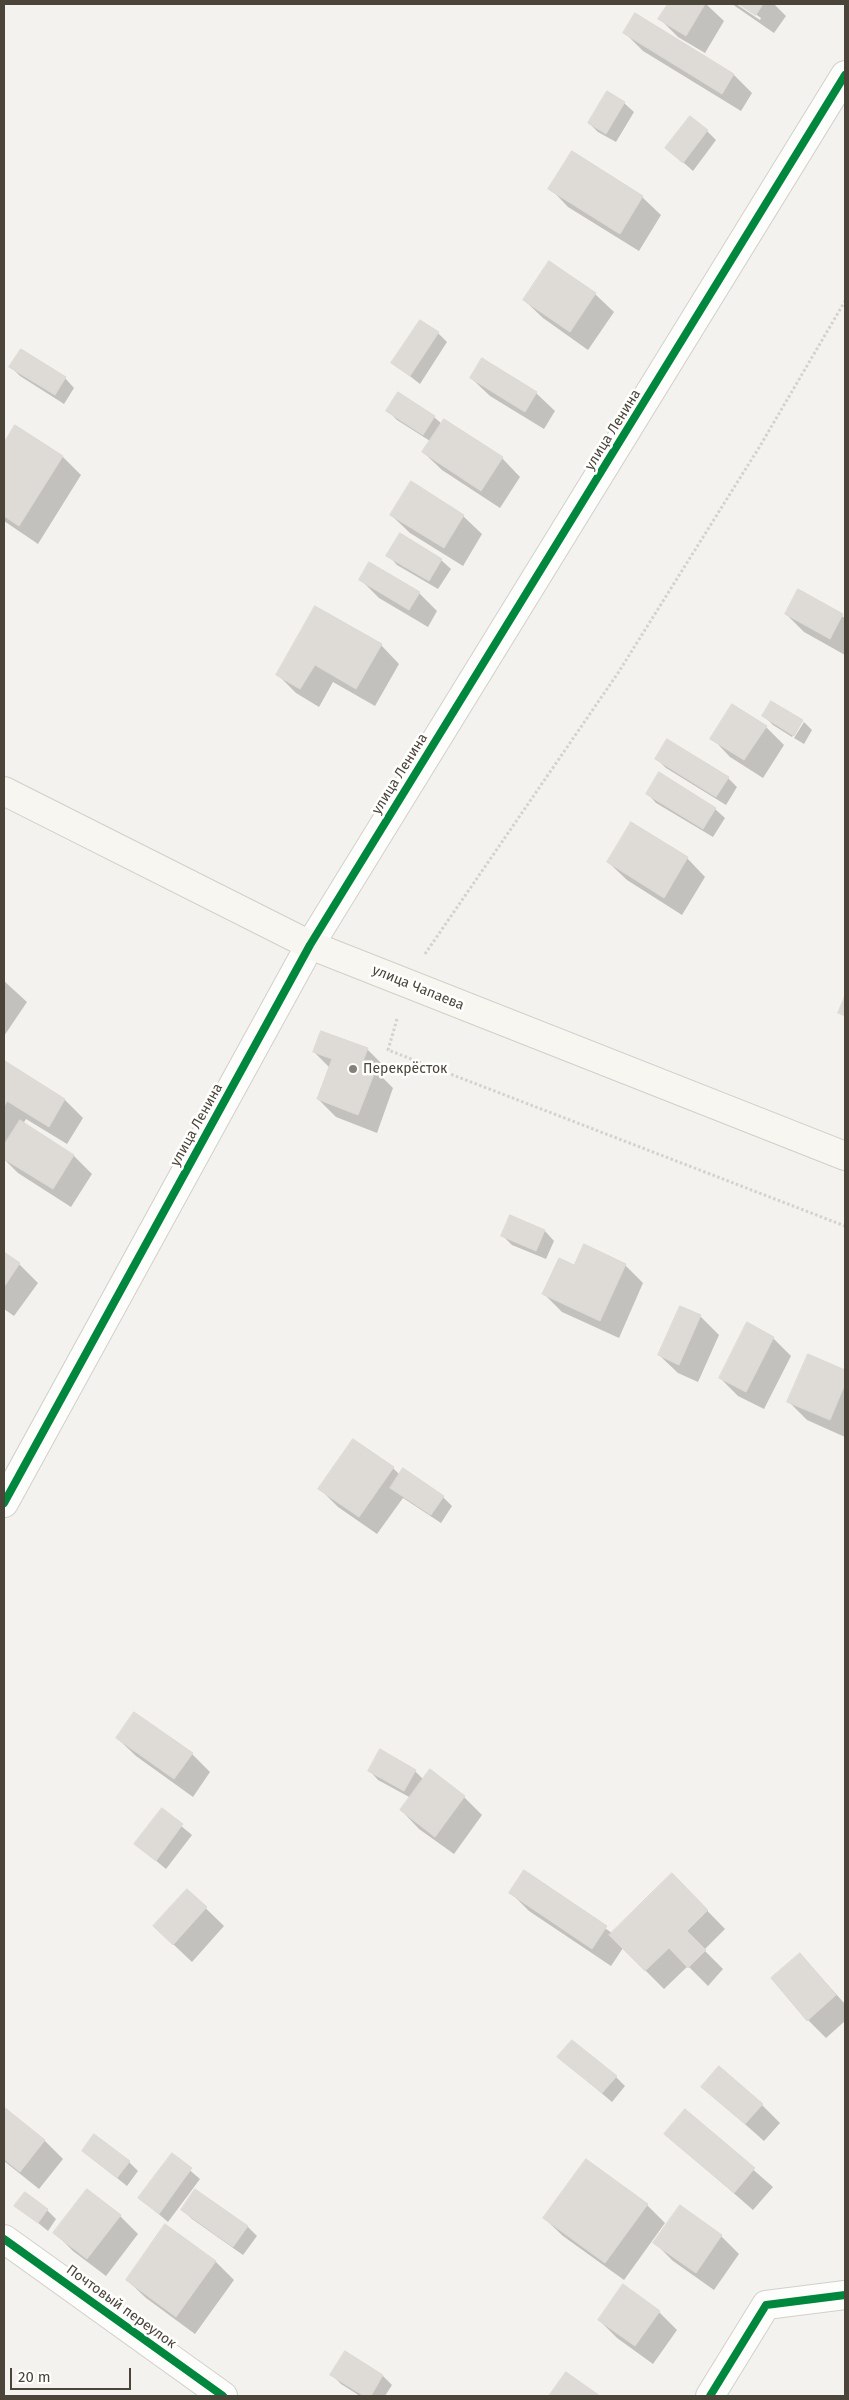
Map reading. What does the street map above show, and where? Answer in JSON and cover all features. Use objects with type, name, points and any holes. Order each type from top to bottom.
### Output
[{"type":"main road","name":"улица Чапаева","points":[[4,791],[310,946],[845,1156]]},
{"type":"street","name":"улица Ленина","points":[[4,1503],[310,946],[845,75]]},
{"type":"street","name":"Почтовый переулок","points":[[4,2239],[223,2396]]},
{"type":"street","points":[[710,2396],[766,2305],[845,2294]]},
{"type":"path","points":[[424,954],[618,673],[760,446],[845,301]]},
{"type":"path","points":[[397,1019],[388,1050],[845,1226]]},
{"type":"building","points":[[668,4],[705,4],[686,36],[658,19]]},
{"type":"building","points":[[739,4],[763,4],[756,15]]},
{"type":"building","points":[[635,13],[734,74],[722,94],[623,33]]},
{"type":"building","points":[[607,91],[625,102],[606,134],[588,123]]},
{"type":"building","points":[[690,116],[708,130],[683,163],[665,148]]},
{"type":"building","points":[[572,151],[643,196],[620,234],[548,189]]},
{"type":"building","points":[[549,261],[596,293],[570,332],[523,300]]},
{"type":"building","points":[[420,320],[439,332],[410,376],[391,363]]},
{"type":"building","points":[[21,349],[66,377],[55,395],[9,367]]},
{"type":"building","points":[[482,358],[537,392],[525,412],[470,378]]},
{"type":"building","points":[[398,392],[435,416],[423,435],[386,411]]},
{"type":"building","points":[[444,419],[503,457],[481,491],[422,452]]},
{"type":"building","points":[[15,425],[63,456],[19,526],[4,516],[4,443]]},
{"type":"building","points":[[411,481],[464,515],[444,548],[390,515]]},
{"type":"building","points":[[400,533],[442,559],[429,581],[386,556]]},
{"type":"building","points":[[369,562],[420,592],[409,610],[359,580]]},
{"type":"building","points":[[798,589],[843,614],[830,639],[785,614]]},
{"type":"building","points":[[315,606],[382,644],[356,689],[315,665],[300,689],[276,675]]},
{"type":"building","points":[[771,701],[803,720],[794,736],[762,716]]},
{"type":"building","points":[[732,704],[767,726],[744,760],[710,739]]},
{"type":"building","points":[[667,739],[729,777],[716,797],[655,759]]},
{"type":"building","points":[[659,772],[716,808],[703,829],[646,794]]},
{"type":"building","points":[[631,822],[688,857],[664,898],[607,862]]},
{"type":"building","points":[[845,996],[845,1016],[838,1013]]},
{"type":"building","points":[[321,1031],[368,1048],[362,1064],[376,1069],[358,1115],[317,1099],[332,1059],[313,1052]]},
{"type":"building","points":[[5,1061],[65,1099],[49,1127],[7,1101],[4,1107]]},
{"type":"building","points":[[20,1120],[74,1155],[53,1189],[4,1159],[4,1145]]},
{"type":"building","points":[[510,1215],[545,1230],[536,1251],[501,1236]]},
{"type":"building","points":[[584,1244],[626,1264],[600,1321],[542,1294],[559,1258],[574,1265]]},
{"type":"building","points":[[4,1252],[20,1263],[4,1287]]},
{"type":"building","points":[[680,1306],[701,1315],[679,1365],[658,1355]]},
{"type":"building","points":[[747,1322],[774,1337],[746,1392],[719,1378]]},
{"type":"building","points":[[808,1354],[845,1370],[845,1384],[830,1420],[787,1402]]},
{"type":"building","points":[[353,1439],[394,1467],[359,1517],[318,1489]]},
{"type":"building","points":[[403,1468],[444,1496],[431,1515],[390,1488]]},
{"type":"building","points":[[134,1712],[193,1753],[174,1779],[116,1738]]},
{"type":"building","points":[[380,1749],[416,1770],[404,1791],[368,1771]]},
{"type":"building","points":[[430,1769],[465,1796],[435,1837],[400,1810]]},
{"type":"building","points":[[162,1808],[183,1824],[156,1861],[134,1844]]},
{"type":"building","points":[[524,1870],[607,1926],[592,1949],[509,1893]]},
{"type":"building","points":[[672,1873],[708,1910],[687,1931],[706,1950],[688,1968],[669,1948],[645,1971],[609,1935]]},
{"type":"building","points":[[187,1889],[207,1907],[173,1945],[153,1926]]},
{"type":"building","points":[[800,1953],[836,1995],[807,2021],[771,1978]]},
{"type":"building","points":[[572,2040],[617,2076],[602,2093],[557,2057]]},
{"type":"building","points":[[719,2066],[763,2104],[745,2124],[701,2087]]},
{"type":"building","points":[[4,2107],[45,2140],[20,2172],[4,2159]]},
{"type":"building","points":[[685,2109],[755,2168],[734,2193],[664,2134]]},
{"type":"building","points":[[94,2134],[130,2161],[117,2178],[82,2151]]},
{"type":"building","points":[[172,2153],[192,2168],[159,2214],[138,2198]]},
{"type":"building","points":[[586,2159],[648,2204],[605,2263],[543,2218]]},
{"type":"building","points":[[87,2189],[121,2215],[87,2259],[53,2233]]},
{"type":"building","points":[[195,2189],[248,2226],[233,2247],[181,2210]]},
{"type":"building","points":[[25,2192],[48,2209],[38,2223],[14,2206]]},
{"type":"building","points":[[680,2205],[722,2235],[696,2273],[653,2243]]},
{"type":"building","points":[[165,2224],[216,2261],[176,2317],[126,2280]]},
{"type":"building","points":[[623,2284],[660,2311],[635,2346],[598,2320]]},
{"type":"building","points":[[345,2351],[383,2375],[371,2396],[364,2396],[330,2375]]},
{"type":"building","points":[[566,2372],[600,2396],[549,2396]]},
{"type":"cycle path","points":[[4,1503],[310,945],[845,75]]},
{"type":"cycle path","points":[[4,2239],[223,2396]]},
{"type":"cycle path","points":[[710,2396],[766,2305],[845,2295]]},
{"type":"place","name":"Перекрёсток","points":[[353,1069]]}]
